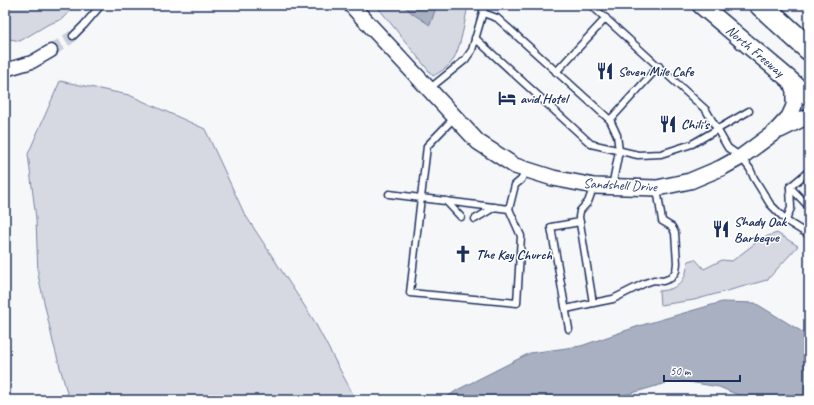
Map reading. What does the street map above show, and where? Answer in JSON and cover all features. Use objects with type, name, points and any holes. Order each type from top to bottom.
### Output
[{"type":"highway","points":[[761,5],[809,49]]},
{"type":"main road","name":"North Freeway","points":[[700,5],[809,97]]},
{"type":"street","name":"Sandshell Drive","points":[[351,5],[478,142],[515,166],[553,178],[594,186],[657,188],[690,180],[721,168],[741,157],[775,132],[789,117],[794,106],[794,91],[790,80]]},
{"type":"street","points":[[5,70],[32,62],[51,51]]},
{"type":"street","name":"Sandshell Drive","points":[[775,132],[809,118]]},
{"type":"lane","points":[[73,36],[101,5]]},
{"type":"lane","points":[[429,89],[466,60],[472,50],[485,5]]},
{"type":"lane","points":[[591,5],[706,110],[728,148],[741,157],[750,169],[770,204],[786,220],[809,235]]},
{"type":"lane","points":[[483,13],[497,18],[610,120],[617,135],[619,150],[612,187]]},
{"type":"lane","points":[[556,72],[606,18]]},
{"type":"lane","points":[[475,38],[591,144],[638,155],[661,154],[692,144],[749,111]]},
{"type":"lane","points":[[610,120],[659,66]]},
{"type":"lane","points":[[455,117],[427,146],[410,293],[517,303],[521,236],[509,209],[515,185],[521,180],[527,170]]},
{"type":"lane","points":[[790,187],[809,171]]},
{"type":"lane","points":[[594,186],[588,202],[580,211],[580,222],[594,303]]},
{"type":"lane","points":[[786,220],[791,208],[790,187]]},
{"type":"lane","points":[[790,187],[809,206]]},
{"type":"lane","points":[[566,309],[613,299],[645,283],[654,280],[671,278],[676,271],[677,263],[675,233],[672,227],[662,221],[657,188]]},
{"type":"lane","points":[[389,194],[509,209]]},
{"type":"lane","points":[[446,201],[461,217]]},
{"type":"lane","points":[[475,220],[496,207]]},
{"type":"lane","points":[[569,329],[551,227],[580,222]]},
{"type":"shaded area","points":[[5,5],[75,5],[62,19],[47,25],[20,41],[5,38]]},
{"type":"shaded area","points":[[376,5],[468,5],[456,55],[451,63],[433,76]]},
{"type":"shaded area","points":[[60,81],[129,95],[205,129],[244,213],[313,319],[356,400],[69,400],[53,342],[38,275],[36,219],[28,154]]},
{"type":"shaded area","points":[[777,233],[798,246],[767,280],[694,300],[660,305],[659,291],[672,288],[681,283],[686,274],[688,261],[695,259],[704,269],[722,260],[732,261],[762,238]]},
{"type":"water","points":[[403,5],[437,5],[430,25],[413,14]]},
{"type":"water","points":[[722,302],[755,303],[809,336],[809,400],[750,400],[719,387],[677,380],[608,400],[443,400],[457,390],[530,353],[581,346],[639,326]]},
{"type":"tunnel","points":[[51,51],[73,36]]},
{"type":"place","name":"Seven Mile Cafe","points":[[605,71]]},
{"type":"place","name":"avid Hotel","points":[[507,98]]},
{"type":"place","name":"Chili's","points":[[668,124]]},
{"type":"place","name":"Shady Oak Barbeque","points":[[721,229]]},
{"type":"place","name":"The Key Church","points":[[463,254]]}]
